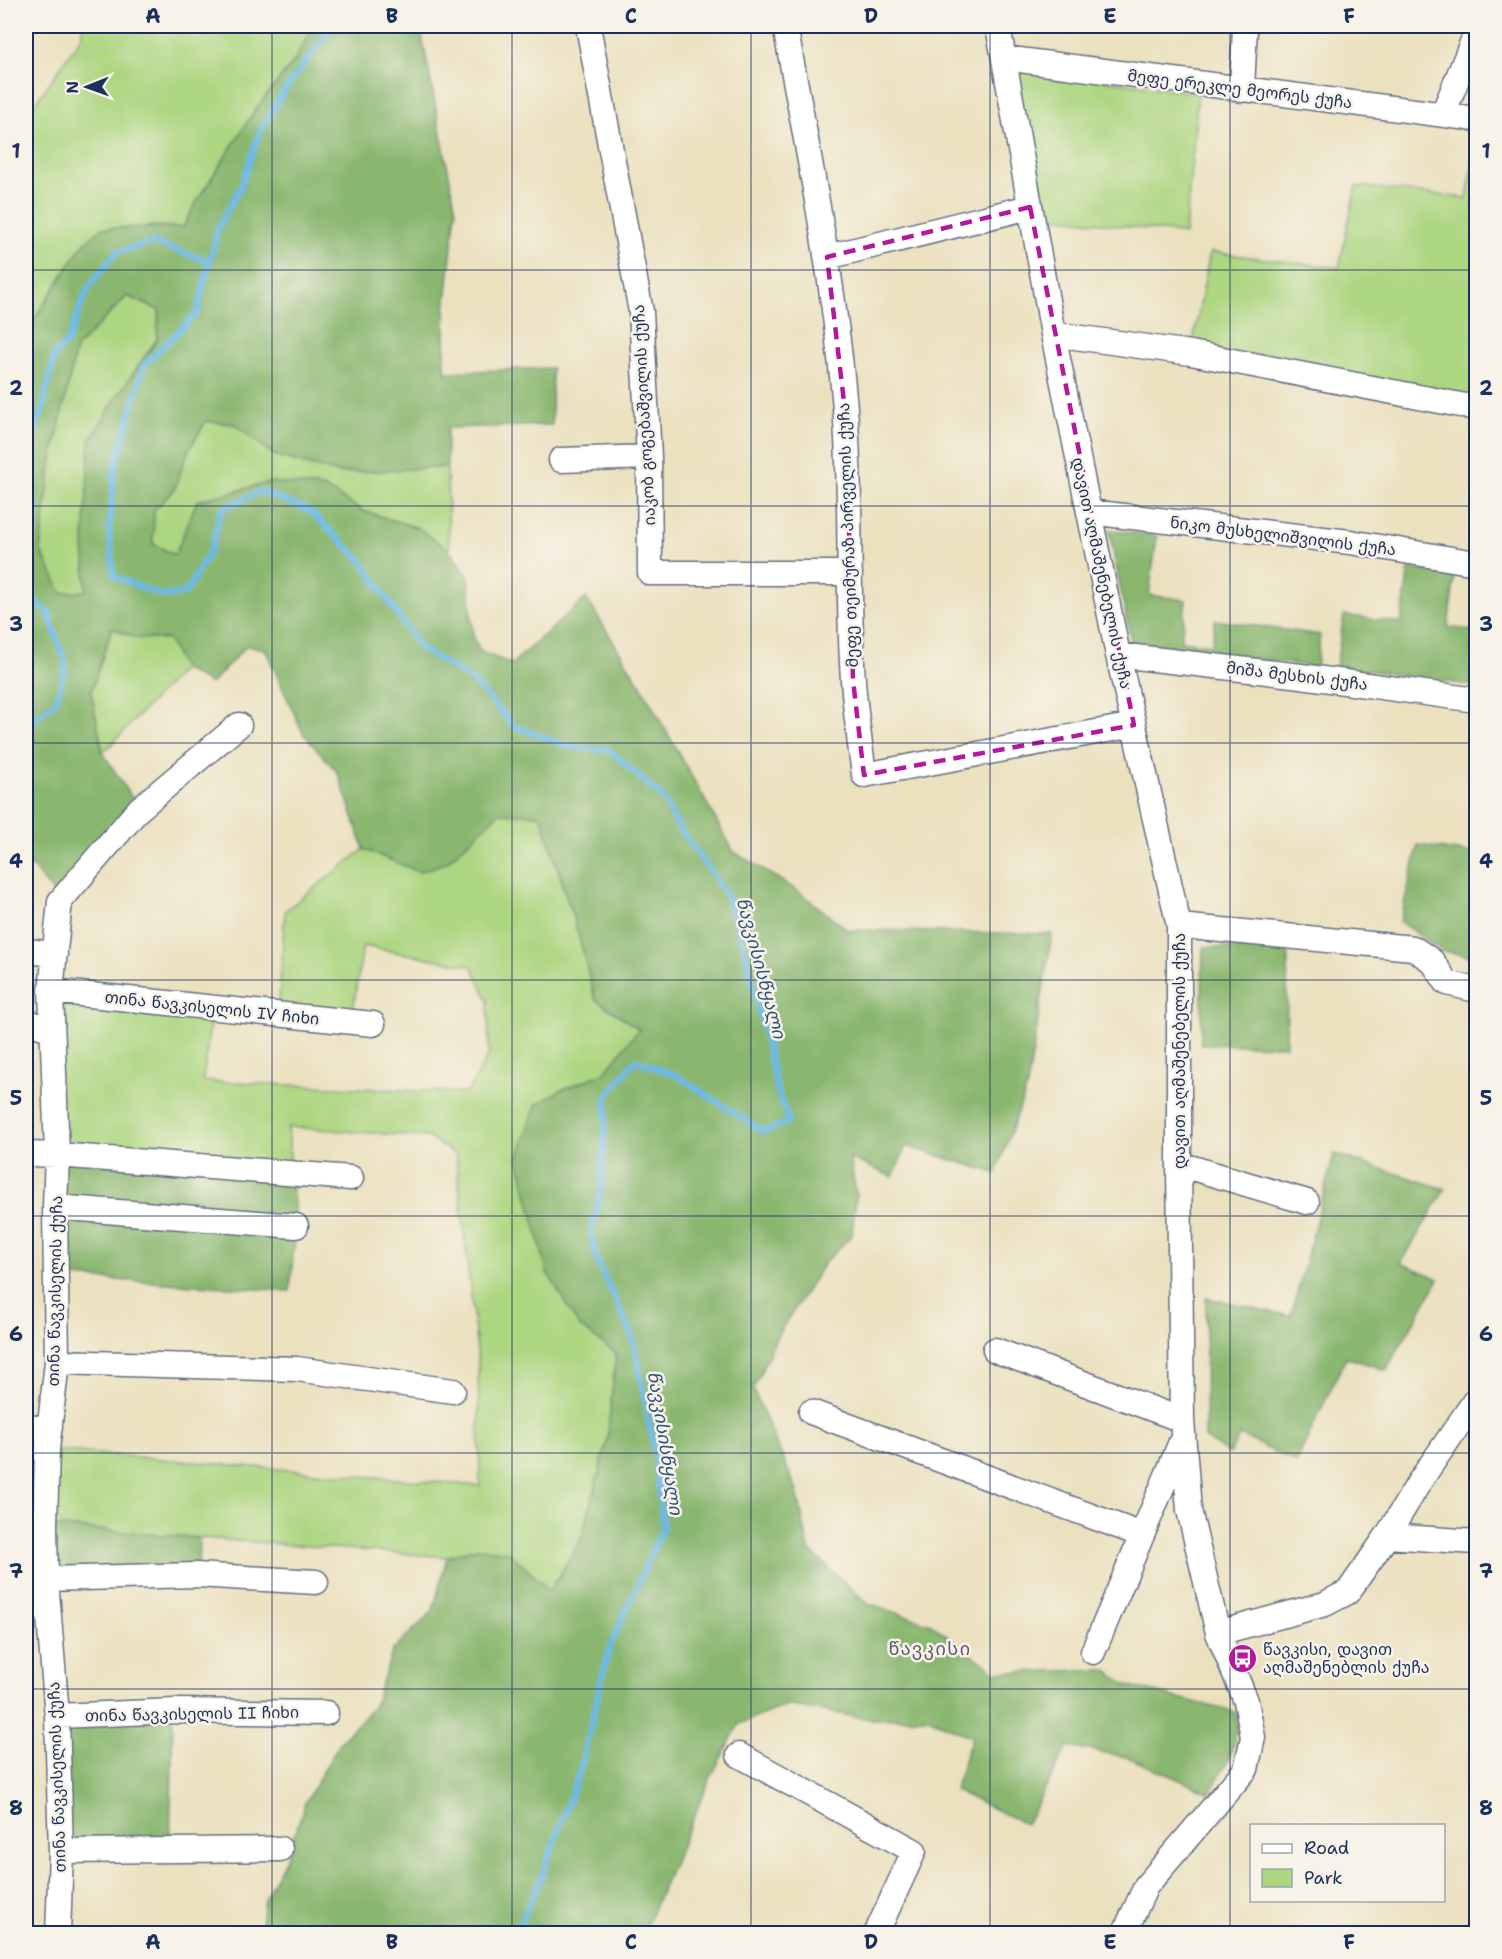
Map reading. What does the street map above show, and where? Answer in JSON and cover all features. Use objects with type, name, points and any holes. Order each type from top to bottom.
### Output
[{"type":"street","name":"იაკობ გოგებაშვილის ქუჩა","points":[[588,26],[641,312],[649,457],[650,573],[850,573]]},
{"type":"street","name":"მეფე თეიმურაზ პირველის ქუჩა","points":[[785,26],[827,257],[846,419],[851,506],[853,680],[864,774],[1134,724]]},
{"type":"street","name":"დავით აღმაშენებელის ქუჩა","points":[[998,26],[1053,334],[1118,655],[1179,926],[1182,1429],[1189,1510],[1218,1633],[1246,1701],[1253,1737],[1246,1768],[1146,1886],[1124,1934]]},
{"type":"street","points":[[1242,90],[1245,26]]},
{"type":"street","points":[[1443,114],[1476,33]]},
{"type":"street","name":"მეფე ერეკლე მეორეს ქუჩა","points":[[1004,58],[1476,119]]},
{"type":"street","points":[[827,257],[1030,207]]},
{"type":"street","points":[[1053,334],[1191,353],[1476,408]]},
{"type":"street","points":[[561,460],[649,457]]},
{"type":"street","name":"ნიკო მუსხელიშვილის ქუჩა","points":[[1089,512],[1350,542],[1476,563]]},
{"type":"street","name":"მიშა მესხის ქუჩა","points":[[1118,655],[1301,676],[1476,700]]},
{"type":"street","name":"თინა წავკისელის ქუჩა","points":[[58,1934],[61,1851],[57,1716],[37,1606],[46,1579],[45,1526],[50,1427],[57,1362],[55,1207],[57,1155],[51,991],[60,901],[139,809],[239,725]]},
{"type":"street","points":[[1179,926],[1413,948],[1432,961],[1447,983],[1476,990]]},
{"type":"street","points":[[26,951],[55,954]]},
{"type":"street","name":"თინა წავკისელის IV ჩიხი","points":[[51,991],[373,1024]]},
{"type":"street","points":[[26,1022],[52,1030]]},
{"type":"street","points":[[26,1154],[351,1178]]},
{"type":"street","points":[[1179,1164],[1307,1202]]},
{"type":"street","points":[[55,1207],[296,1226]]},
{"type":"street","points":[[995,1350],[1182,1429],[1142,1535],[1093,1652]]},
{"type":"street","points":[[57,1362],[297,1369],[453,1391]]},
{"type":"street","points":[[1218,1633],[1325,1604],[1348,1592],[1476,1399]]},
{"type":"street","points":[[811,1412],[1142,1535]]},
{"type":"street","points":[[26,1428],[50,1427]]},
{"type":"street","points":[[1387,1536],[1476,1542]]},
{"type":"street","points":[[46,1579],[196,1575],[316,1582]]},
{"type":"street","name":"თინა წავკისელის II ჩიხი","points":[[57,1716],[175,1711],[326,1713]]},
{"type":"street","points":[[739,1755],[914,1851],[876,1934]]},
{"type":"street","points":[[61,1851],[280,1849]]},
{"type":"highlighted area","points":[[1030,207],[1134,725],[864,775],[853,680],[846,419],[827,257]]},
{"type":"green space","points":[[82,26],[313,26],[295,60],[256,109],[200,196],[183,227],[148,226],[82,246],[26,332],[26,117],[82,36]]},
{"type":"green space","points":[[313,26],[420,26],[456,211],[445,310],[445,372],[552,368],[552,425],[447,428],[447,467],[339,473],[274,455],[234,424],[206,421],[188,451],[174,490],[154,510],[153,544],[175,555],[197,501],[271,482],[323,487],[363,511],[418,528],[449,550],[468,576],[473,636],[481,652],[512,664],[586,598],[641,686],[734,852],[798,891],[848,930],[1052,934],[1027,1087],[996,1173],[906,1146],[893,1177],[850,1158],[856,1195],[852,1235],[825,1262],[778,1334],[753,1389],[797,1491],[809,1550],[867,1603],[931,1624],[996,1672],[1106,1670],[1126,1685],[1235,1712],[1238,1726],[1229,1759],[1210,1793],[1127,1757],[1068,1746],[1026,1824],[954,1790],[972,1737],[928,1718],[870,1719],[787,1705],[739,1724],[711,1777],[643,1933],[260,1933],[264,1900],[290,1850],[305,1803],[339,1744],[374,1706],[393,1650],[433,1611],[447,1557],[476,1548],[509,1552],[550,1591],[582,1538],[607,1442],[616,1353],[579,1326],[547,1272],[518,1158],[536,1105],[559,1091],[604,1073],[639,1029],[595,999],[578,933],[541,815],[499,813],[447,862],[419,872],[364,849],[338,773],[303,733],[265,649],[246,646],[211,684],[183,669],[168,639],[137,638],[112,628],[91,692],[103,753],[139,809],[60,901],[26,859],[26,332],[82,246],[102,228],[183,227],[200,196],[256,109],[295,60]],"holes":[[[127,296],[159,310],[157,340],[114,401],[90,441],[84,538],[86,591],[62,593],[40,549],[52,459],[76,348]]]},
{"type":"green space","points":[[1014,68],[1198,93],[1185,234],[1039,215]]},
{"type":"green space","points":[[1476,144],[1476,403],[1192,348],[1210,252],[1339,268],[1356,186],[1467,198]]},
{"type":"green space","points":[[127,296],[159,310],[157,339],[114,401],[84,538],[86,591],[61,593],[40,550],[52,459],[76,348]]},
{"type":"green space","points":[[206,421],[234,424],[274,455],[339,473],[447,467],[449,550],[418,528],[363,511],[323,487],[186,532],[175,555],[153,544],[154,510],[174,490],[188,451]]},
{"type":"green space","points":[[1109,530],[1157,536],[1149,595],[1186,600],[1181,641],[1212,645],[1215,620],[1320,635],[1316,667],[1131,641]]},
{"type":"green space","points":[[1409,569],[1455,575],[1448,627],[1476,631],[1476,686],[1336,666],[1344,615],[1401,623]]},
{"type":"green space","points":[[112,628],[137,638],[168,639],[183,669],[103,753],[91,692]]},
{"type":"green space","points":[[499,812],[541,815],[578,933],[595,999],[639,1029],[605,1073],[559,1091],[579,1326],[616,1353],[607,1442],[582,1538],[550,1591],[509,1552],[476,1548],[447,1557],[50,1526],[54,1450],[480,1486],[478,1361],[456,1155],[428,1137],[288,1127],[291,1173],[57,1155],[51,991],[212,1008],[203,1081],[467,1093],[489,1054],[488,1000],[472,966],[363,946],[351,1022],[278,1015],[285,911],[364,849],[419,872],[447,862]]},
{"type":"green space","points":[[1418,845],[1476,854],[1476,957],[1442,951],[1400,922]]},
{"type":"green space","points":[[1203,947],[1288,949],[1286,1046],[1201,1044]]},
{"type":"green space","points":[[1334,1154],[1445,1189],[1401,1263],[1439,1279],[1386,1370],[1346,1357],[1296,1462],[1240,1435],[1229,1454],[1205,1438],[1206,1298],[1291,1316]]},
{"type":"green space","points":[[57,1155],[291,1173],[296,1226],[290,1291],[56,1276]]},
{"type":"green space","points":[[50,1526],[199,1538],[198,1572],[53,1576]]},
{"type":"green space","points":[[173,1719],[170,1847],[67,1848],[64,1723]]},
{"type":"waterway","name":"წავკისისწყალი","points":[[333,26],[288,85],[260,132],[241,186],[218,228],[197,313],[144,365],[115,468],[109,530],[114,576],[163,596],[186,593],[211,549],[221,510],[261,491],[310,511],[362,561],[420,648],[472,680],[514,726],[573,748],[609,750],[663,798],[674,820],[726,894],[745,950],[778,1093],[789,1121],[764,1132],[676,1075],[635,1060],[607,1096],[601,1191],[591,1233],[597,1261],[632,1335],[654,1447],[663,1527],[609,1649],[580,1770],[541,1878],[516,1934]]},
{"type":"waterway","points":[[26,447],[41,416],[55,354],[68,341],[87,290],[115,253],[153,242],[210,262]]},
{"type":"waterway","points":[[26,591],[49,614],[66,665],[56,701],[31,722],[26,722]]},
{"type":"place","name":"წავკისი, დავით აღმაშენებლის ქუჩა","points":[[1242,1658]]},
{"type":"district","name":"წავკისი","points":[[930,1649]]}]
